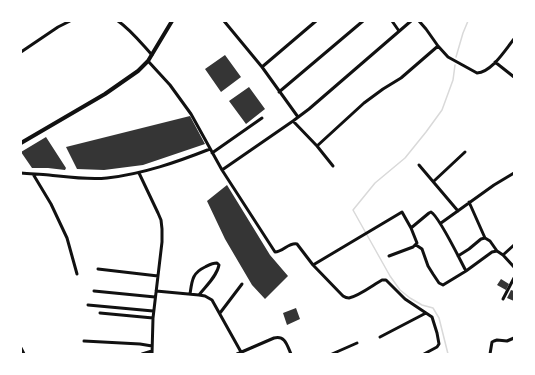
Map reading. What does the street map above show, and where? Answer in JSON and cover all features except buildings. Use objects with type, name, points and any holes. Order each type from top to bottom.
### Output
[{"type":"street","points":[[21,52],[70,21]]},
{"type":"street","points":[[118,21],[152,55]]},
{"type":"street","points":[[21,144],[138,71],[148,61],[172,21]]},
{"type":"street","points":[[224,21],[262,67],[298,117]]},
{"type":"street","points":[[262,67],[316,21]]},
{"type":"street","points":[[279,92],[363,21]]},
{"type":"street","points":[[392,21],[399,31]]},
{"type":"street","points":[[222,170],[293,121],[411,21]]},
{"type":"street","points":[[418,21],[426,29],[438,46],[452,60],[477,73],[488,69],[514,39]]},
{"type":"street","points":[[317,146],[364,103],[401,78],[438,46]]},
{"type":"street","points":[[148,61],[170,85],[191,114],[222,170],[275,252],[278,252],[295,243],[313,265],[345,298],[354,296],[382,280],[393,286],[405,299],[426,313],[433,320],[439,344],[424,354]]},
{"type":"street","points":[[495,62],[514,77]]},
{"type":"street","points":[[212,153],[262,118]]},
{"type":"street","points":[[293,121],[317,146],[333,166]]},
{"type":"street","points":[[21,173],[77,178],[106,178],[154,169],[210,149]]},
{"type":"street","points":[[434,181],[465,152]]},
{"type":"street","points":[[419,165],[458,210]]},
{"type":"street","points":[[139,173],[161,220],[162,229],[162,242],[153,311],[152,353],[142,354]]},
{"type":"street","points":[[441,223],[469,202],[514,173]]},
{"type":"street","points":[[33,174],[51,204],[67,238],[77,274]]},
{"type":"street","points":[[469,202],[485,238],[514,267]]},
{"type":"street","points":[[313,265],[402,212],[411,228],[416,245],[422,249],[428,266],[443,285],[466,271],[492,252],[497,251]]},
{"type":"street","points":[[411,228],[429,213],[431,212],[435,214],[466,271]]},
{"type":"street","points":[[458,256],[485,238]]},
{"type":"street","points":[[389,256],[416,245]]},
{"type":"street","points":[[503,255],[514,245]]},
{"type":"street","points":[[190,294],[193,279],[197,272],[209,265],[217,263],[219,266],[216,274],[199,295]]},
{"type":"street","points":[[98,269],[158,276]]},
{"type":"street","points":[[503,299],[514,278]]},
{"type":"street","points":[[220,313],[242,284]]},
{"type":"street","points":[[94,291],[155,297]]},
{"type":"street","points":[[156,291],[199,295],[205,296],[212,300],[220,313],[239,353],[279,337],[284,341],[291,354]]},
{"type":"street","points":[[88,305],[153,311]]},
{"type":"street","points":[[100,313],[153,318]]},
{"type":"street","points":[[380,337],[426,313]]},
{"type":"street","points":[[490,354],[492,342],[497,340],[507,341],[514,338]]},
{"type":"street","points":[[84,341],[152,346]]},
{"type":"street","points":[[332,354],[357,343]]},
{"type":"street","points":[[21,348],[24,354]]},
{"type":"waterway","points":[[456,57],[468,21]]},
{"type":"waterway","points":[[448,354],[439,318],[433,308],[422,305],[400,290],[390,276],[353,210],[375,183],[405,158],[442,110],[453,80],[455,65]]}]
